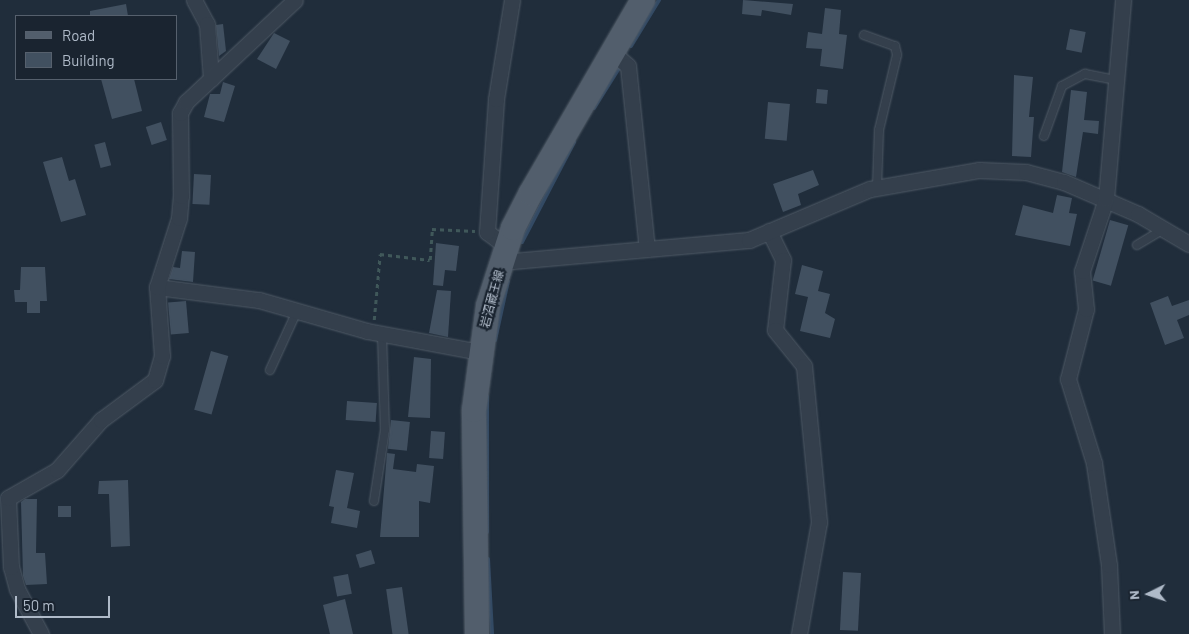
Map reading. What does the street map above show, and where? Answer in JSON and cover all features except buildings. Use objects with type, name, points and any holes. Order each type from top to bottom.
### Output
[{"type":"main road","name":"岩沼蔵王線","points":[[477,634],[471,482],[479,352],[504,255],[531,193],[643,0]]},
{"type":"street","points":[[194,0],[207,24],[211,79]]},
{"type":"street","points":[[41,634],[13,574],[8,498],[57,470],[101,420],[154,380],[162,356],[157,287],[179,218],[180,113],[211,79],[295,0]]},
{"type":"street","points":[[512,0],[496,100],[487,232],[504,255],[647,249],[749,240],[877,187],[980,170],[1026,172],[1106,199],[1166,228],[1189,244]]},
{"type":"street","points":[[1112,634],[1109,565],[1094,462],[1068,379],[1086,309],[1082,271],[1106,199],[1123,0]]},
{"type":"street","points":[[612,52],[628,66],[647,249]]},
{"type":"street","points":[[769,231],[783,260],[775,330],[804,366],[819,522],[798,634]]},
{"type":"street","points":[[157,287],[259,300],[377,333],[479,352]]},
{"type":"lane","points":[[864,36],[895,46],[897,55],[879,130],[877,187]]},
{"type":"lane","points":[[1044,136],[1062,86],[1085,74],[1116,80]]},
{"type":"lane","points":[[1137,245],[1166,228]]},
{"type":"lane","points":[[270,370],[297,311]]},
{"type":"lane","points":[[374,501],[385,430],[377,333]]},
{"type":"path","points":[[377,333],[380,254],[430,260],[432,228],[487,232]]},
{"type":"waterway","points":[[631,46],[659,0]]},
{"type":"waterway","points":[[594,108],[619,68]]},
{"type":"waterway","points":[[522,242],[574,142]]},
{"type":"waterway","points":[[495,340],[508,281]]},
{"type":"waterway","points":[[487,396],[487,532]]},
{"type":"waterway","points":[[488,559],[492,634]]}]
